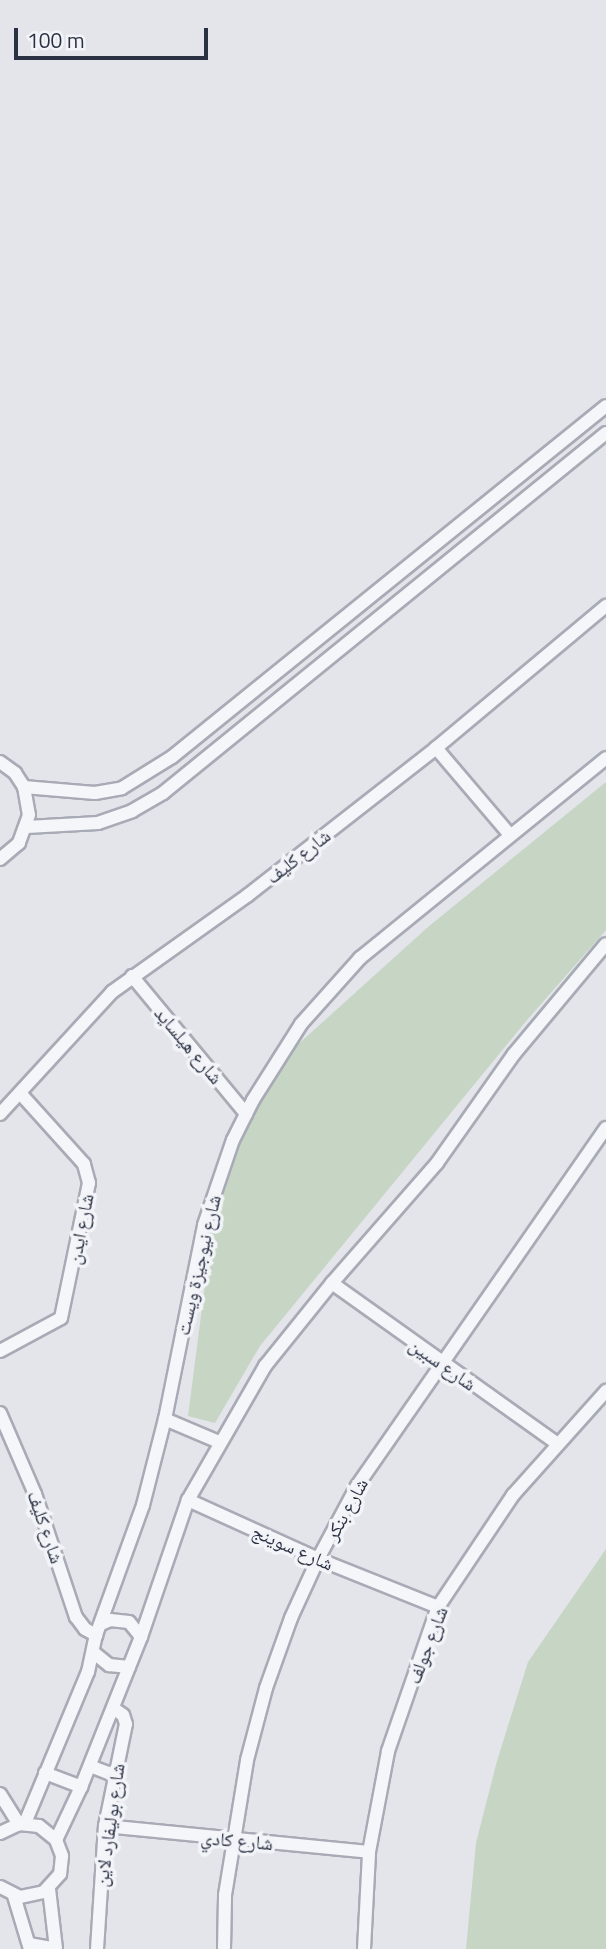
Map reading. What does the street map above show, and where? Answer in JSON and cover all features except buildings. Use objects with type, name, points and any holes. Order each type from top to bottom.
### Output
[{"type":"street","points":[[24,787],[95,793],[122,788],[155,768],[606,406]]},
{"type":"street","points":[[27,827],[98,823],[132,811],[163,793],[606,433]]},
{"type":"street","name":"شارع كليف","points":[[0,1114],[92,1013],[131,976],[248,895],[436,748],[606,606]]},
{"type":"street","points":[[436,748],[510,835]]},
{"type":"street","name":"شارع نيوجيزة ويست","points":[[22,1823],[88,1672],[98,1629],[143,1505],[165,1419],[204,1225],[217,1182],[246,1114],[301,1024],[360,958],[606,758]]},
{"type":"street","points":[[0,762],[15,773],[29,802],[27,827],[19,843],[0,859]]},
{"type":"street","points":[[56,1840],[90,1766],[141,1637],[188,1500],[265,1366],[332,1283],[437,1163],[514,1054],[606,944]]},
{"type":"street","name":"شارع هيلسايد","points":[[131,976],[246,1114]]},
{"type":"street","name":"شارع ايدن","points":[[0,1351],[61,1318],[89,1183],[84,1164],[21,1094]]},
{"type":"street","name":"شارع بنكر","points":[[224,1949],[225,1895],[247,1760],[266,1688],[291,1618],[318,1559],[357,1486],[606,1128]]},
{"type":"street","name":"شارع سبين","points":[[332,1283],[556,1443]]},
{"type":"street","name":"شارع جولف","points":[[364,1949],[369,1852],[388,1751],[438,1607],[513,1495],[556,1443],[606,1391]]},
{"type":"street","name":"شارع كليف","points":[[0,1413],[35,1494],[76,1617],[85,1629],[98,1629]]},
{"type":"street","points":[[165,1419],[219,1442]]},
{"type":"street","name":"شارع سوينج","points":[[188,1500],[318,1559],[438,1607]]},
{"type":"street","points":[[98,1629],[119,1619],[136,1629],[141,1637]]},
{"type":"street","points":[[93,1652],[108,1665],[129,1667]]},
{"type":"street","name":"شارع بوليفارد لاين","points":[[97,1949],[105,1826],[126,1721],[113,1708]]},
{"type":"street","points":[[90,1766],[114,1775]]},
{"type":"street","points":[[45,1773],[81,1787]]},
{"type":"street","points":[[0,1794],[22,1823]]},
{"type":"street","points":[[0,1833],[22,1823],[46,1829],[56,1840],[62,1866],[49,1889],[33,1897],[14,1896],[0,1887]]},
{"type":"street","name":"شارع كادي","points":[[105,1826],[369,1852]]},
{"type":"street","points":[[49,1889],[56,1949]]},
{"type":"street","points":[[14,1896],[29,1947],[47,1945],[56,1949]]},
{"type":"green space","points":[[606,782],[606,930],[527,1020],[260,1346],[215,1423],[188,1416],[221,1161],[294,1048],[428,927]]},
{"type":"green space","points":[[606,1549],[606,1949],[466,1949],[476,1843],[497,1761],[528,1662]]}]
